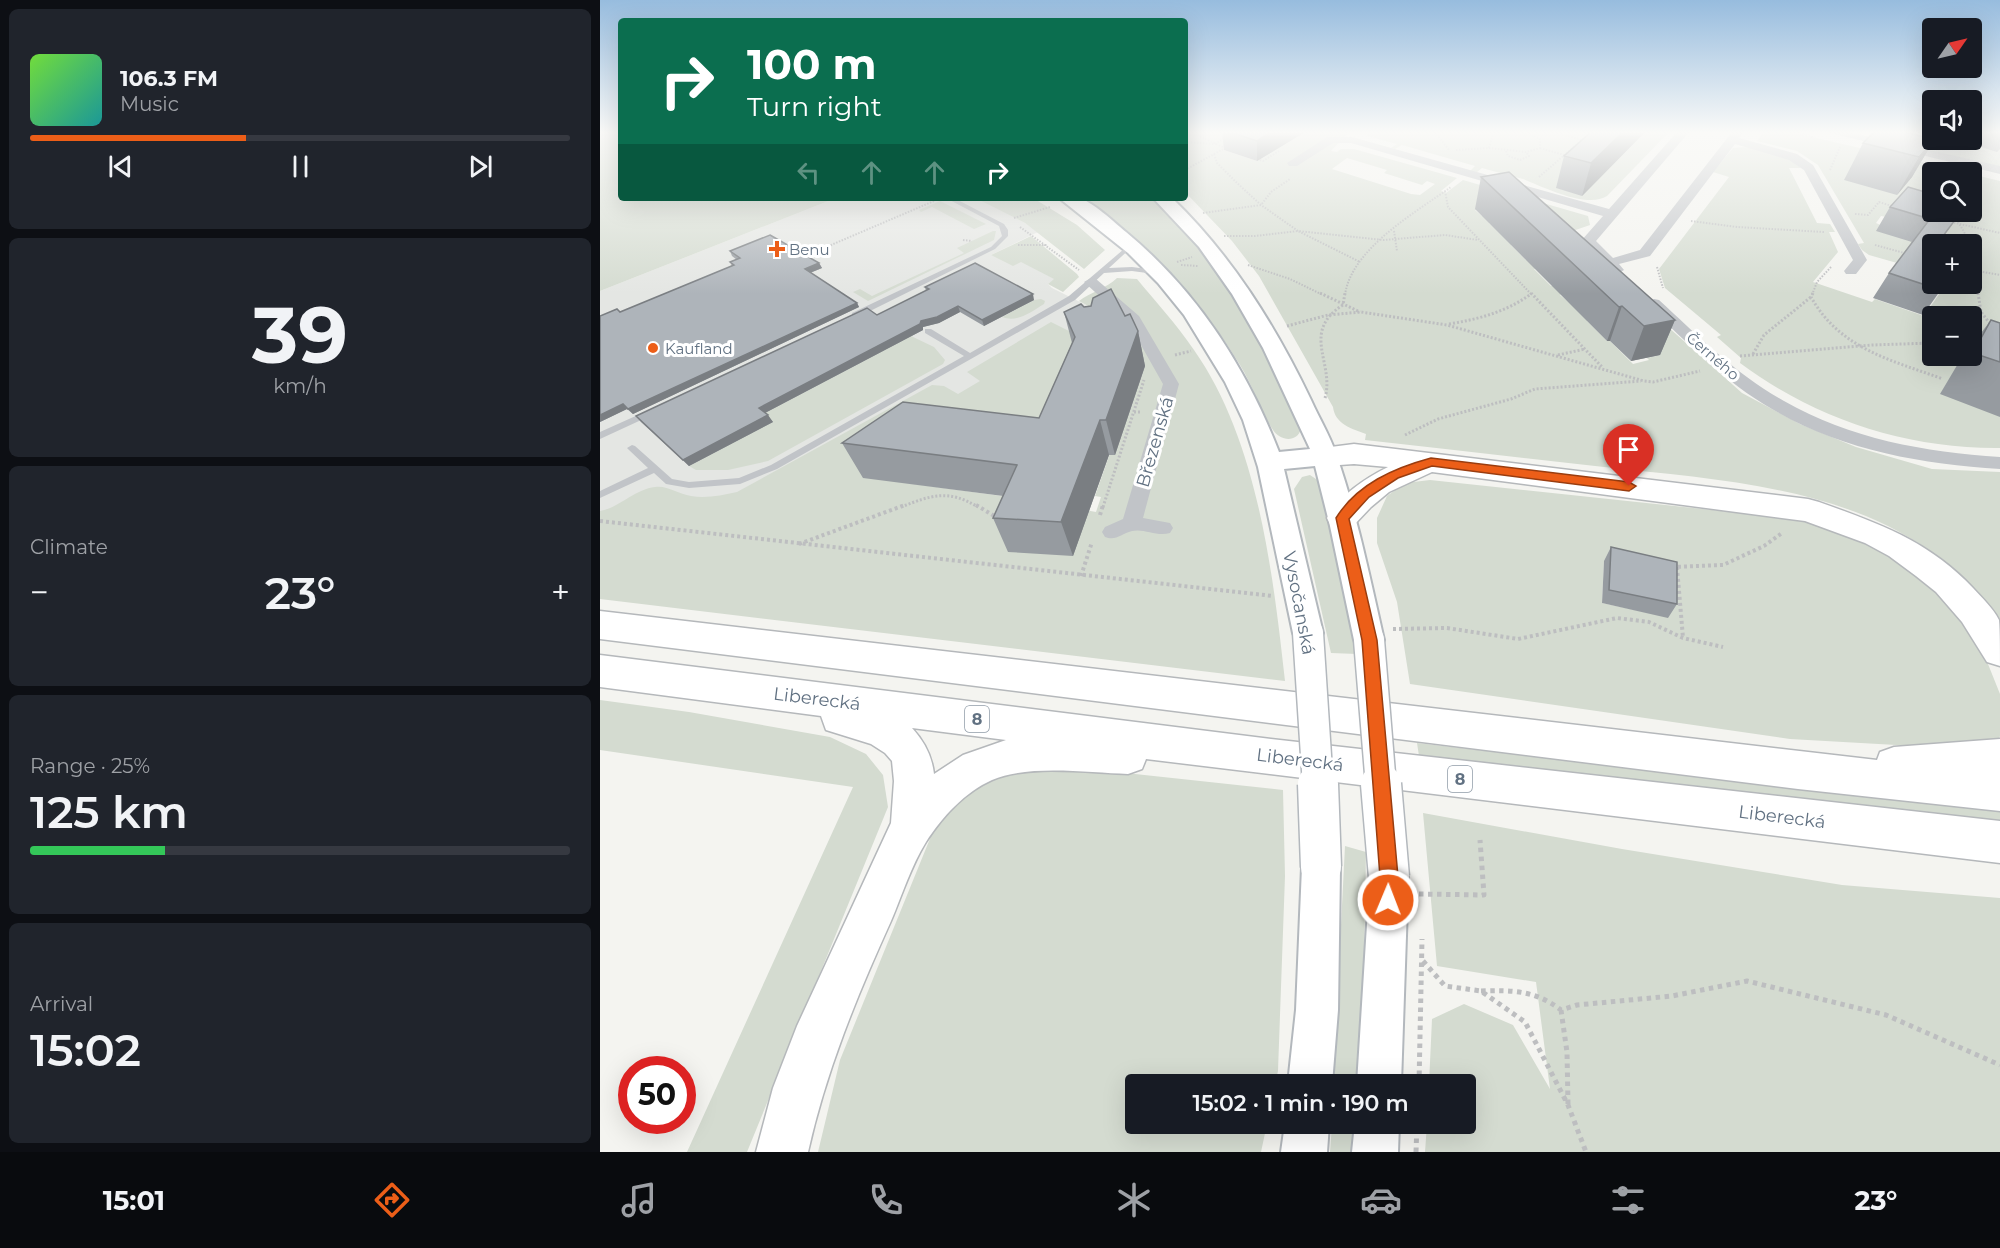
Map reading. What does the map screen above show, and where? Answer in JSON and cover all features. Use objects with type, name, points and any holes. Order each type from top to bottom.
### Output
[{"type":"highway","points":[[1325,456],[1354,454],[1431,462],[1808,510],[1876,535],[1900,547],[1928,567],[1948,583],[1974,612],[2000,651]]},
{"type":"highway","points":[[1342,518],[1364,494],[1394,475],[1431,462]]},
{"type":"highway","points":[[600,625],[1798,770],[2000,792]]},
{"type":"highway","name":"Liberecká","points":[[600,671],[1271,757],[2000,842]]},
{"type":"highway","points":[[682,682],[872,726],[895,736],[910,754],[915,770],[911,828]]},
{"type":"highway","points":[[782,1152],[808,1059],[859,939],[911,828],[937,796],[965,775],[987,764],[1014,755],[1271,757]]},
{"type":"highway","points":[[1798,770],[2000,757]]},
{"type":"main road","name":"Vysočanská","points":[[1073,201],[1131,245],[1157,271],[1195,316],[1237,381],[1270,462],[1308,633],[1316,733],[1322,867],[1317,1010],[1311,1074]]},
{"type":"main road","points":[[1165,201],[1186,221],[1215,243],[1284,366],[1325,456],[1342,518],[1381,635],[1408,886],[1380,1074]]},
{"type":"main road","points":[[1270,462],[1325,456]]},
{"type":"main road","points":[[1304,1152],[1306,1134]]},
{"type":"main road","points":[[1375,1152],[1376,1134]]},
{"type":"street","points":[[1510,186],[1611,214]]},
{"type":"street","points":[[1626,279],[1588,241],[1636,186]]},
{"type":"street","points":[[1608,263],[1645,253],[1696,186]]},
{"type":"street","points":[[1820,186],[1860,260],[1851,271]]},
{"type":"street","name":"Březenská","points":[[1087,278],[1120,312],[1134,319],[1171,384],[1132,523]]},
{"type":"street","name":"Černého","points":[[1644,294],[1752,389],[1794,413],[1852,438],[1911,454],[1958,462],[2000,463]]},
{"type":"street","points":[[1101,531],[1132,523],[1163,528]]},
{"type":"lane","points":[[844,321],[998,245],[1005,236],[1002,225],[955,201]]},
{"type":"lane","points":[[1104,271],[1131,245]]},
{"type":"lane","points":[[632,448],[669,482],[689,485],[740,481],[774,467],[1072,297],[1087,278],[1104,271],[1132,269],[1157,271]]},
{"type":"lane","points":[[928,331],[970,356]]},
{"type":"lane","points":[[600,436],[653,411]]},
{"type":"lane","points":[[600,495],[655,469]]},
{"type":"path","points":[[1241,186],[1261,205],[1298,231],[1359,262]]},
{"type":"path","points":[[1200,214],[1261,205],[1271,192],[1280,186]]},
{"type":"path","points":[[1321,406],[1328,392],[1321,340],[1323,327],[1328,315],[1343,304],[1347,279],[1359,262],[1383,240],[1452,186]]},
{"type":"path","points":[[1445,191],[1448,207],[1603,368]]},
{"type":"path","points":[[1008,220],[1064,201]]},
{"type":"path","points":[[798,260],[932,202]]},
{"type":"path","points":[[1834,210],[1868,215],[1879,202],[1899,208]]},
{"type":"path","points":[[1692,221],[1699,213]]},
{"type":"path","points":[[1672,216],[1692,221],[1833,234],[1911,255]]},
{"type":"path","points":[[1949,222],[2000,233]]},
{"type":"path","points":[[1960,222],[1966,234]]},
{"type":"path","points":[[1157,271],[1215,243],[1298,231],[1383,240],[1445,236],[1478,240]]},
{"type":"path","points":[[1394,231],[1397,251]]},
{"type":"path","points":[[1032,234],[1087,278]]},
{"type":"path","points":[[1753,354],[1764,335],[1811,297],[1817,282],[1843,255],[1833,234]]},
{"type":"path","points":[[998,245],[1047,245]]},
{"type":"path","points":[[1664,259],[1656,268],[1662,287],[1671,294]]},
{"type":"path","points":[[1242,262],[1290,279],[1361,312]]},
{"type":"path","points":[[1982,273],[2000,275]]},
{"type":"path","points":[[1447,325],[1483,319],[1514,307],[1532,294]]},
{"type":"path","points":[[1977,294],[1981,315],[1994,328]]},
{"type":"path","points":[[1811,297],[1817,312],[1824,320],[1859,347],[1943,379]]},
{"type":"path","points":[[1286,327],[1328,315],[1361,312],[1447,325],[1644,381]]},
{"type":"path","points":[[1081,576],[1101,531],[1149,366],[1139,346],[1148,344]]},
{"type":"path","points":[[1400,438],[1438,419],[1510,399],[1535,389],[1653,382],[1722,365],[1741,356],[1753,354],[1922,344]]},
{"type":"path","points":[[1557,355],[1585,349]]},
{"type":"path","points":[[1175,355],[1195,350]]},
{"type":"path","points":[[799,545],[936,494],[962,497],[998,519]]},
{"type":"path","points":[[1670,567],[1724,565],[1764,546],[1808,510]]},
{"type":"path","points":[[600,521],[799,545],[1284,597]]},
{"type":"path","points":[[1677,567],[1683,638]]},
{"type":"path","points":[[1381,635],[1447,628],[1518,639],[1617,618],[1649,622],[1683,638],[1723,647]]},
{"type":"path","points":[[1408,886],[1484,895],[1480,840]]},
{"type":"path","points":[[1408,886],[1419,905]]},
{"type":"path","points":[[1419,1074],[1423,962],[1421,928]]},
{"type":"path","points":[[1423,962],[1445,986],[1481,991],[1527,990],[1550,1000],[1561,1010],[1567,1052],[1568,1105]]},
{"type":"path","points":[[1561,1010],[1577,1005],[1672,996],[1747,981],[1886,1015],[2000,1065]]},
{"type":"path","points":[[1481,991],[1525,1022],[1568,1105],[1586,1152]]},
{"type":"path","points":[[1416,1152],[1417,1134]]},
{"type":"shaded area","points":[[600,186],[618,186],[618,201],[828,201],[600,291]]},
{"type":"shaded area","points":[[1188,186],[1385,186],[1420,195],[1433,186],[1447,186],[1441,191],[1446,193],[1455,186],[1483,186],[1588,216],[1590,225],[1564,234],[1742,393],[1800,424],[1856,447],[1932,469],[2000,472],[2000,619],[1962,576],[1919,543],[1871,518],[1821,501],[1768,488],[1714,479],[1365,440],[1366,434],[1345,425],[1337,418],[1259,276],[1232,241],[1188,195]],"holes":[[[1502,205],[1660,354],[1647,358],[1649,360],[1633,364],[1587,321],[1590,320],[1560,295],[1562,293],[1554,285],[1551,286],[1534,269],[1537,268],[1526,260],[1511,245],[1513,244],[1489,223],[1491,222],[1485,216],[1475,210]]]},
{"type":"shaded area","points":[[1540,186],[1559,186],[1557,188],[1582,195],[1591,186],[1617,186],[1607,196],[1588,200]]},
{"type":"shaded area","points":[[1722,186],[1798,186],[1817,223],[1830,224],[1835,232],[1829,232],[1838,252],[1813,282],[1872,302],[1875,299],[1922,315],[1922,366],[1982,366],[1982,306],[1931,306],[1939,294],[1982,294],[1982,234],[1945,234],[1950,227],[1881,216],[1876,223],[1922,244],[1922,252],[1897,263],[1869,255],[1858,244],[1864,243],[1830,186],[1922,186],[1922,222],[1982,222],[1982,186],[2000,186],[2000,448],[1930,443],[1896,436],[1830,415],[1799,400],[1740,363],[1741,358],[1717,337],[1721,335],[1665,288],[1659,269]]},
{"type":"shaded area","points":[[828,201],[981,201],[1038,232],[991,255],[1021,261],[1055,279],[1048,284],[1052,288],[1104,314],[1012,360],[1022,370],[695,523],[600,511],[600,291]]},
{"type":"shaded area","points":[[940,201],[986,224],[974,229],[932,207],[921,212],[919,210]]},
{"type":"shaded area","points":[[981,201],[1038,201],[1077,225],[1105,250],[1084,269],[1025,223]]},
{"type":"shaded area","points":[[1085,201],[1154,201],[1190,237],[1243,310],[1301,429],[1296,437],[1288,439],[1276,434],[1245,373],[1207,317],[1189,294],[1149,252]]},
{"type":"shaded area","points":[[996,231],[994,240],[868,301],[853,292],[860,289],[872,296],[964,253],[957,248]]},
{"type":"shaded area","points":[[1031,236],[1079,277],[1063,292],[1048,284],[1054,279],[1021,262],[1013,266],[991,255]]},
{"type":"shaded area","points":[[1117,278],[1137,279],[1159,305],[1194,350],[1216,386],[1234,425],[1248,467],[1268,553],[1285,681],[600,599],[600,511],[641,491],[655,487],[664,487],[697,497],[737,492],[932,385],[944,386],[958,394],[980,381],[967,372],[1051,322],[1069,331],[1103,314],[1079,301]],"holes":[[[1136,392],[1132,404],[1127,404],[1095,496],[1101,497],[1096,512],[1030,500],[864,477],[1050,453]]]},
{"type":"shaded area","points":[[1034,300],[1045,301],[1044,304],[1024,316],[1013,319],[1002,317]]},
{"type":"shaded area","points":[[911,336],[934,347],[945,360],[943,364],[768,461],[728,470],[696,470],[689,466],[772,422],[763,414]]},
{"type":"shaded area","points":[[1310,475],[1319,481],[1341,563],[1357,654],[1331,653],[1294,489],[1302,477]]},
{"type":"shaded area","points":[[1430,480],[1797,519],[1857,535],[1906,564],[1945,598],[1984,654],[2000,694],[1998,742],[1967,749],[1790,739],[1410,684],[1397,602],[1377,543],[1377,518],[1387,496],[1405,483]],"holes":[[[1604,561],[1668,617],[1602,603]]]},
{"type":"shaded area","points":[[600,700],[689,712],[830,737],[866,754],[883,775],[888,807],[747,1152],[687,1152],[853,787],[600,750]]},
{"type":"shaded area","points":[[1417,743],[2000,810],[2000,824],[1419,756]]},
{"type":"shaded area","points":[[1033,763],[1283,790],[1285,876],[1277,1074],[1125,1074],[1125,1134],[1265,1134],[1261,1152],[818,1152],[840,1060],[940,814],[966,789]]},
{"type":"shaded area","points":[[1423,813],[1842,885],[2000,898],[2000,1152],[1425,1152],[1426,1134],[1476,1134],[1476,1074],[1429,1074],[1432,1019],[1464,1004],[1513,1025],[1550,1089],[1536,982],[1437,966]]},
{"type":"shaded area","points":[[1345,846],[1366,852],[1362,1074],[1334,1074]]},
{"type":"shaded area","points":[[1331,1134],[1357,1134],[1355,1152],[1330,1152]]},
{"type":"building","points":[[1490,186],[1524,186],[1675,320],[1644,326],[1622,306],[1619,307]]},
{"type":"building","points":[[1908,187],[1922,191],[1922,217],[1890,207]]},
{"type":"building","points":[[1928,222],[1954,222],[1944,234],[1922,234],[1922,284],[1889,273]]},
{"type":"building","points":[[770,235],[819,263],[805,269],[857,303],[628,409],[623,404],[600,415],[600,316],[617,309],[620,312],[734,265],[730,262],[740,258],[730,251]]},
{"type":"building","points":[[975,263],[1033,294],[982,320],[958,306],[937,317],[921,321],[920,324],[759,408],[768,415],[683,460],[636,416],[867,308],[877,315],[929,289],[925,287]]},
{"type":"building","points":[[1111,289],[1125,316],[1130,314],[1138,331],[1106,420],[1100,420],[1061,522],[993,518],[1017,465],[842,443],[903,402],[1039,418],[1075,337],[1064,312],[1081,304],[1084,307],[1091,306],[1093,298]]},
{"type":"building","points":[[1991,320],[2000,323],[2000,362],[1982,356],[1982,336]]},
{"type":"building","points":[[1611,547],[1677,562],[1677,604],[1609,590]]},
{"type":"place","name":"Benu","points":[[777,249]]},
{"type":"place","name":"Kaufland","points":[[653,348]]},
{"type":"route","points":[[1388,900],[1389,877],[1380,744],[1369,640],[1342,518],[1364,494],[1394,475],[1431,462],[1629,486]]}]
